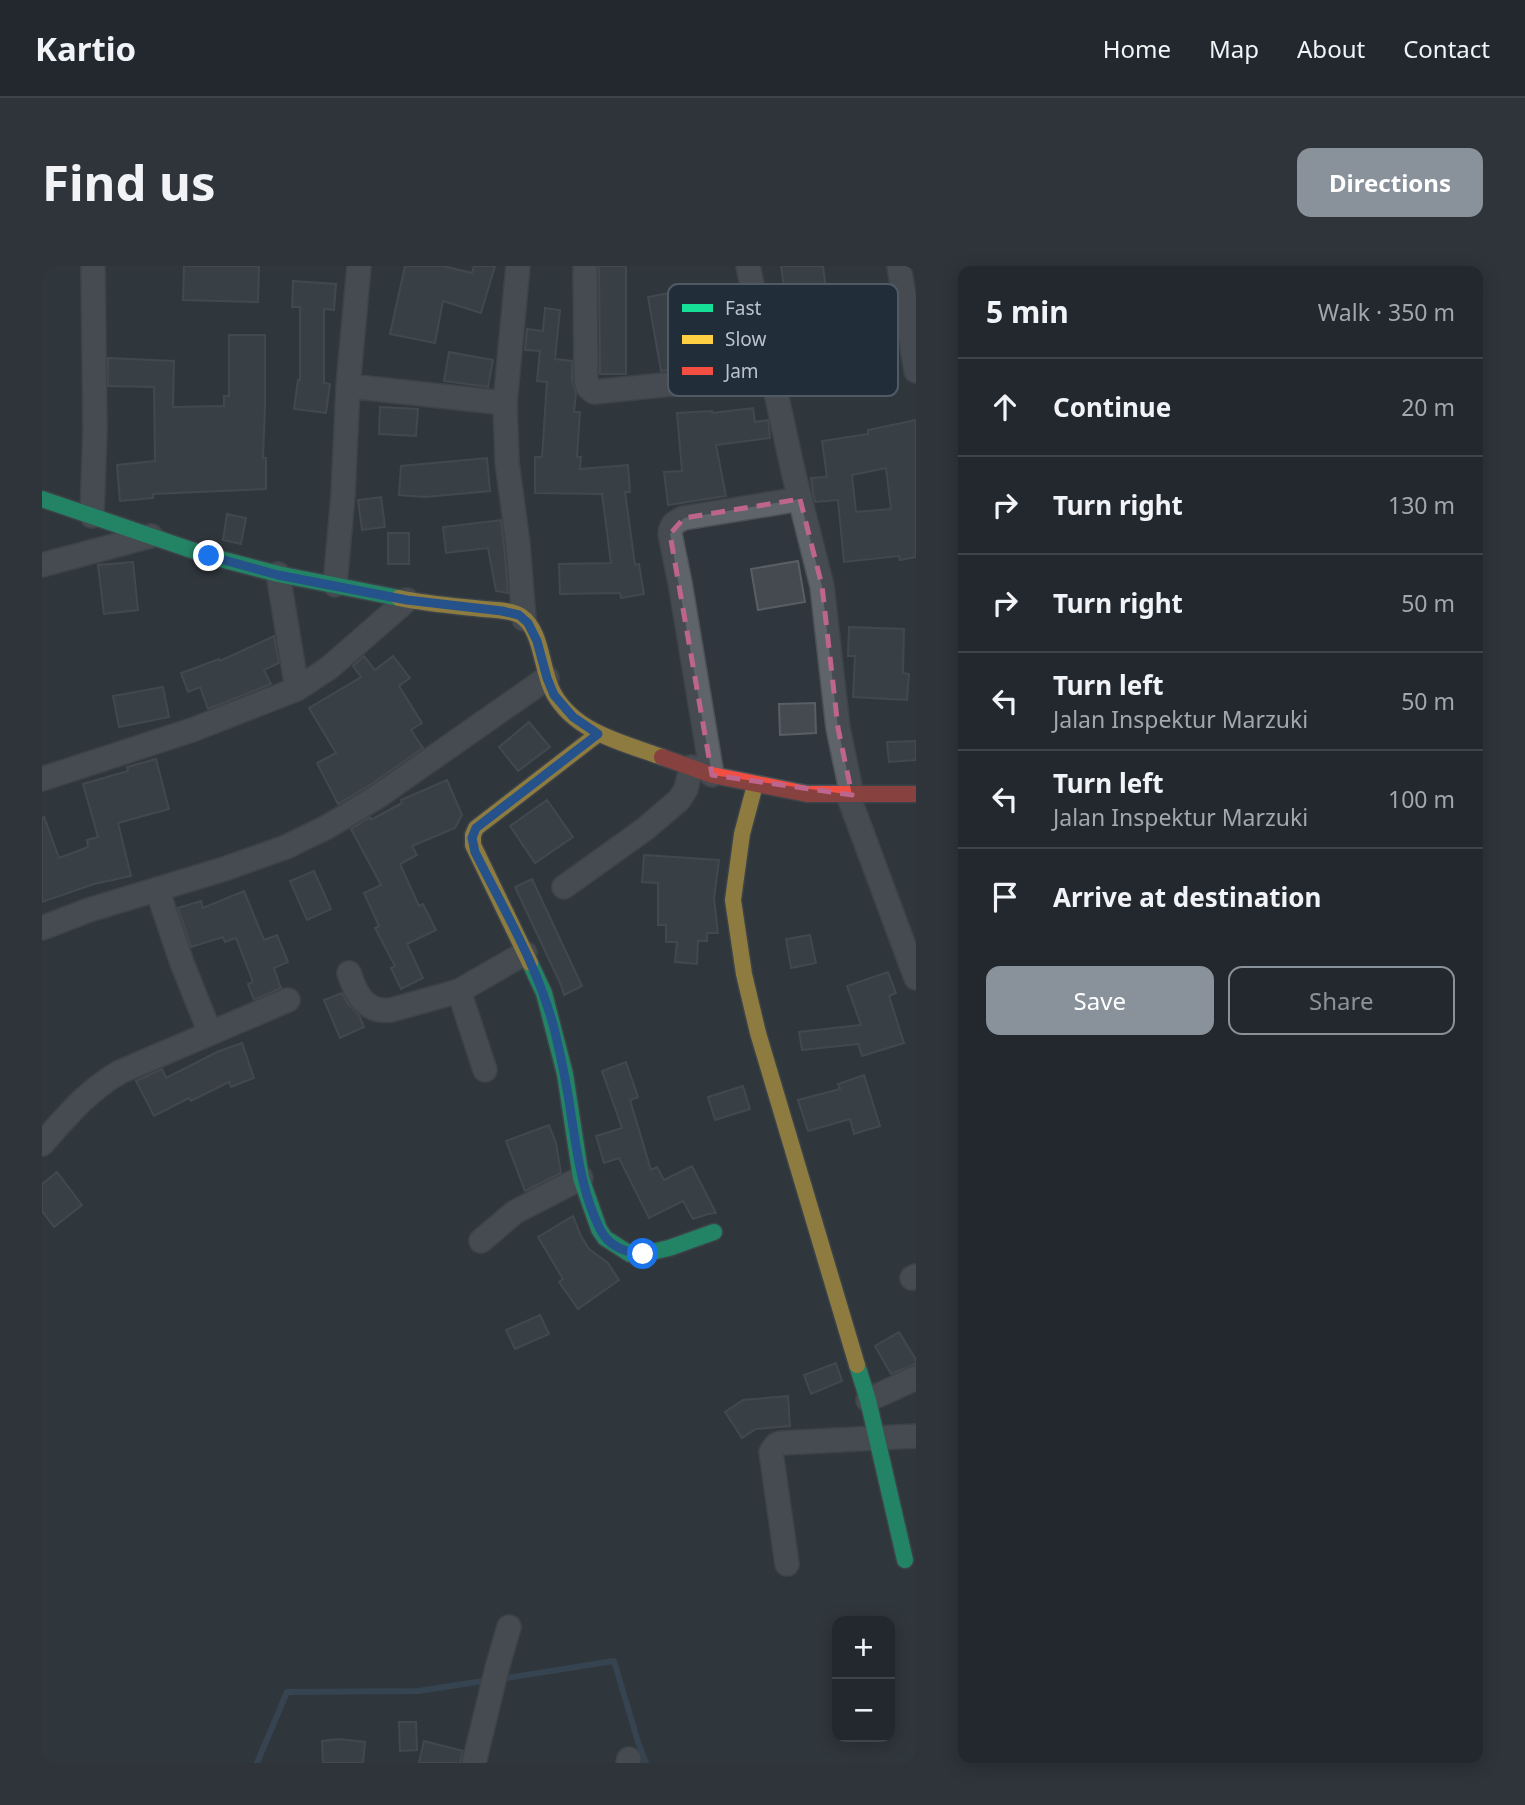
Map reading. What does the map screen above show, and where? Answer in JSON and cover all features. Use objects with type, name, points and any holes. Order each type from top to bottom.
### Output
[{"type":"street","points":[[92,516],[93,266]]},
{"type":"street","points":[[335,585],[359,266]]},
{"type":"street","points":[[518,266],[505,403],[507,462],[518,544],[524,619]]},
{"type":"street","points":[[585,266],[586,380],[589,387],[594,392],[668,384]]},
{"type":"street","points":[[748,266],[752,284]]},
{"type":"street","points":[[900,266],[916,370]]},
{"type":"street","points":[[348,386],[505,403]]},
{"type":"street","points":[[776,396],[822,586],[838,728],[850,795],[916,978]]},
{"type":"street","points":[[42,499],[209,556],[278,575],[407,600],[519,615],[528,623],[537,641],[554,695],[573,717],[598,734],[702,771],[755,785],[807,794],[916,794]]},
{"type":"street","points":[[702,771],[671,527],[684,518],[800,499]]},
{"type":"street","points":[[42,565],[151,536]]},
{"type":"street","points":[[278,575],[297,689]]},
{"type":"street","points":[[42,779],[192,730],[297,689],[329,668],[407,600]]},
{"type":"street","points":[[42,928],[89,910],[224,869],[274,851],[327,827],[377,797],[547,678]]},
{"type":"street","points":[[598,734],[476,828],[472,835],[475,852],[544,993],[565,1074],[581,1178],[599,1229],[605,1238],[630,1254],[652,1253],[713,1232]]},
{"type":"street","points":[[564,887],[645,829],[678,800],[702,771]]},
{"type":"street","points":[[755,785],[742,834],[733,900],[744,974],[758,1033],[868,1400],[905,1560]]},
{"type":"street","points":[[157,889],[210,1033]]},
{"type":"street","points":[[349,973],[352,984],[367,1006],[381,1012],[459,991],[525,953]]},
{"type":"street","points":[[459,991],[485,1070]]},
{"type":"street","points":[[42,1144],[84,1097],[105,1080],[288,1000]]},
{"type":"street","points":[[481,1241],[515,1212],[581,1178]]},
{"type":"street","points":[[868,1400],[916,1378]]},
{"type":"street","points":[[787,1564],[771,1452],[773,1448],[780,1443],[916,1436]]},
{"type":"street","points":[[474,1763],[509,1627]]},
{"type":"highlighted area","points":[[800,499],[822,586],[838,728],[852,795],[712,775],[670,534],[684,518]]},
{"type":"building","points":[[184,266],[259,266],[258,302],[183,300]]},
{"type":"building","points":[[405,266],[443,266],[472,273],[474,266],[495,266],[481,313],[443,301],[435,343],[390,334]]},
{"type":"building","points":[[599,266],[626,266],[626,374],[600,374]]},
{"type":"building","points":[[781,266],[823,266],[825,284],[784,284]]},
{"type":"building","points":[[293,281],[336,284],[334,310],[324,309],[324,383],[330,384],[326,413],[294,409],[300,380],[300,307],[292,307]]},
{"type":"building","points":[[668,293],[668,370],[661,371],[648,297]]},
{"type":"building","points":[[545,308],[560,310],[555,359],[572,361],[572,380],[576,393],[574,412],[580,412],[577,457],[581,457],[580,469],[628,465],[630,492],[625,492],[635,565],[639,564],[644,594],[621,598],[620,593],[560,594],[559,564],[611,563],[602,494],[535,493],[535,457],[542,457],[547,382],[537,381],[540,351],[525,350],[527,329],[543,331]]},
{"type":"building","points":[[229,335],[265,335],[263,458],[266,458],[266,489],[153,494],[153,498],[120,501],[117,465],[155,461],[154,387],[108,386],[108,358],[174,361],[173,407],[224,406],[224,396],[229,396]]},
{"type":"building","points":[[449,352],[493,360],[488,387],[444,381]]},
{"type":"building","points":[[380,407],[418,409],[416,436],[379,434]]},
{"type":"building","points":[[753,408],[755,422],[768,420],[770,438],[716,445],[726,496],[668,505],[664,472],[682,471],[677,413],[712,413]]},
{"type":"building","points":[[916,420],[916,557],[900,560],[899,556],[844,562],[838,500],[815,502],[811,478],[827,477],[822,441],[868,434],[868,430]],"holes":[[[886,468],[891,509],[856,512],[852,475]]]},
{"type":"building","points":[[487,458],[490,491],[425,497],[399,495],[401,466]]},
{"type":"building","points":[[381,497],[385,527],[362,530],[358,500]]},
{"type":"building","points":[[227,514],[246,518],[241,544],[223,540]]},
{"type":"building","points":[[501,520],[508,593],[496,591],[488,548],[446,553],[443,527]]},
{"type":"building","points":[[388,533],[409,533],[409,564],[388,564]]},
{"type":"building","points":[[798,561],[805,602],[758,610],[751,569]]},
{"type":"building","points":[[133,562],[138,610],[104,614],[98,565]]},
{"type":"building","points":[[849,627],[904,629],[903,673],[909,674],[907,700],[853,697],[855,656],[848,656]]},
{"type":"building","points":[[274,636],[279,663],[264,670],[271,684],[208,709],[200,687],[188,692],[181,673],[219,659],[220,661]]},
{"type":"building","points":[[364,656],[375,670],[393,656],[410,678],[399,686],[422,723],[411,730],[423,748],[338,804],[317,763],[336,753],[309,708],[361,677],[353,666]]},
{"type":"building","points":[[163,687],[169,717],[119,727],[113,696]]},
{"type":"building","points":[[815,703],[816,733],[780,735],[779,704]]},
{"type":"building","points":[[529,722],[550,747],[518,771],[499,747]]},
{"type":"building","points":[[916,741],[916,760],[889,762],[887,742]]},
{"type":"building","points":[[156,759],[169,809],[118,823],[131,876],[94,884],[42,902],[42,818],[44,817],[59,858],[88,847],[87,840],[98,837],[83,784],[128,771],[127,767]]},
{"type":"building","points":[[447,780],[462,815],[455,828],[412,846],[417,855],[400,864],[419,906],[423,904],[436,930],[407,944],[423,978],[401,989],[391,968],[395,966],[375,928],[379,926],[364,893],[381,885],[351,829],[402,803],[401,800]]},
{"type":"building","points":[[547,800],[573,837],[535,863],[510,826]]},
{"type":"building","points":[[644,855],[719,860],[714,898],[718,933],[707,933],[707,941],[698,941],[697,964],[675,962],[677,942],[666,942],[666,925],[658,925],[658,883],[642,882]]},
{"type":"building","points":[[314,871],[331,909],[307,920],[290,881]]},
{"type":"building","points":[[532,879],[582,986],[564,995],[515,887]]},
{"type":"building","points":[[244,891],[264,940],[277,935],[288,962],[274,968],[281,988],[254,1000],[248,984],[253,982],[236,938],[225,942],[223,937],[191,947],[178,908],[201,901],[203,908]]},
{"type":"building","points":[[810,935],[816,963],[791,968],[786,939]]},
{"type":"building","points":[[888,972],[896,993],[889,996],[904,1043],[862,1056],[858,1044],[802,1050],[799,1032],[861,1025],[847,986]]},
{"type":"building","points":[[342,993],[359,1015],[364,1027],[340,1038],[324,1000]]},
{"type":"building","points":[[242,1043],[254,1078],[231,1087],[229,1082],[154,1116],[136,1081],[162,1069],[166,1078],[219,1051]]},
{"type":"building","points":[[626,1062],[638,1097],[630,1100],[651,1170],[657,1167],[664,1180],[692,1166],[716,1213],[693,1219],[683,1201],[649,1218],[619,1158],[604,1163],[596,1136],[622,1128],[602,1071]]},
{"type":"building","points":[[864,1075],[880,1126],[854,1134],[850,1119],[808,1131],[798,1100],[840,1089],[838,1084]]},
{"type":"building","points":[[743,1086],[750,1109],[715,1120],[708,1097]]},
{"type":"building","points":[[549,1125],[556,1143],[561,1173],[525,1191],[506,1141]]},
{"type":"building","points":[[57,1172],[82,1205],[54,1227],[42,1211],[42,1184]]},
{"type":"building","points":[[573,1216],[589,1249],[608,1263],[619,1280],[578,1309],[559,1282],[563,1279],[538,1237]]},
{"type":"building","points":[[540,1315],[549,1334],[515,1349],[506,1330]]},
{"type":"building","points":[[899,1332],[916,1364],[891,1374],[875,1346]]},
{"type":"building","points":[[836,1363],[842,1381],[811,1394],[804,1375]]},
{"type":"building","points":[[788,1396],[790,1426],[756,1429],[742,1438],[725,1412],[743,1400]]},
{"type":"building","points":[[399,1722],[416,1722],[417,1750],[400,1751]]},
{"type":"building","points":[[339,1739],[365,1742],[363,1763],[323,1763],[322,1741]]},
{"type":"building","points":[[424,1741],[463,1751],[460,1763],[419,1763]]},
{"type":"waterway","points":[[500,1679],[614,1661],[646,1763]]},
{"type":"waterway","points":[[257,1763],[287,1692],[418,1691],[490,1680]]},
{"type":"traffic: fast","points":[[42,499],[209,556],[278,574],[399,598]]},
{"type":"traffic: fast","points":[[530,963],[544,993],[565,1074],[581,1178],[599,1229],[605,1238],[630,1254],[643,1254],[714,1232]]},
{"type":"traffic: fast","points":[[857,1365],[868,1400],[905,1560]]},
{"type":"traffic: slow","points":[[399,598],[503,611],[521,616],[534,631],[550,685],[563,707],[602,735],[662,757]]},
{"type":"traffic: slow","points":[[530,963],[473,845],[473,835],[476,828],[598,734]]},
{"type":"traffic: slow","points":[[755,785],[742,834],[733,900],[744,974],[758,1033],[857,1365]]},
{"type":"traffic: jam","points":[[662,757],[712,775],[807,794],[916,794]]},
{"type":"route","points":[[209,556],[278,575],[407,600],[519,615],[528,623],[537,641],[554,695],[573,717],[598,734],[476,828],[472,838],[475,852],[544,993],[565,1074],[581,1178],[599,1229],[605,1238],[630,1254],[643,1254]]}]
